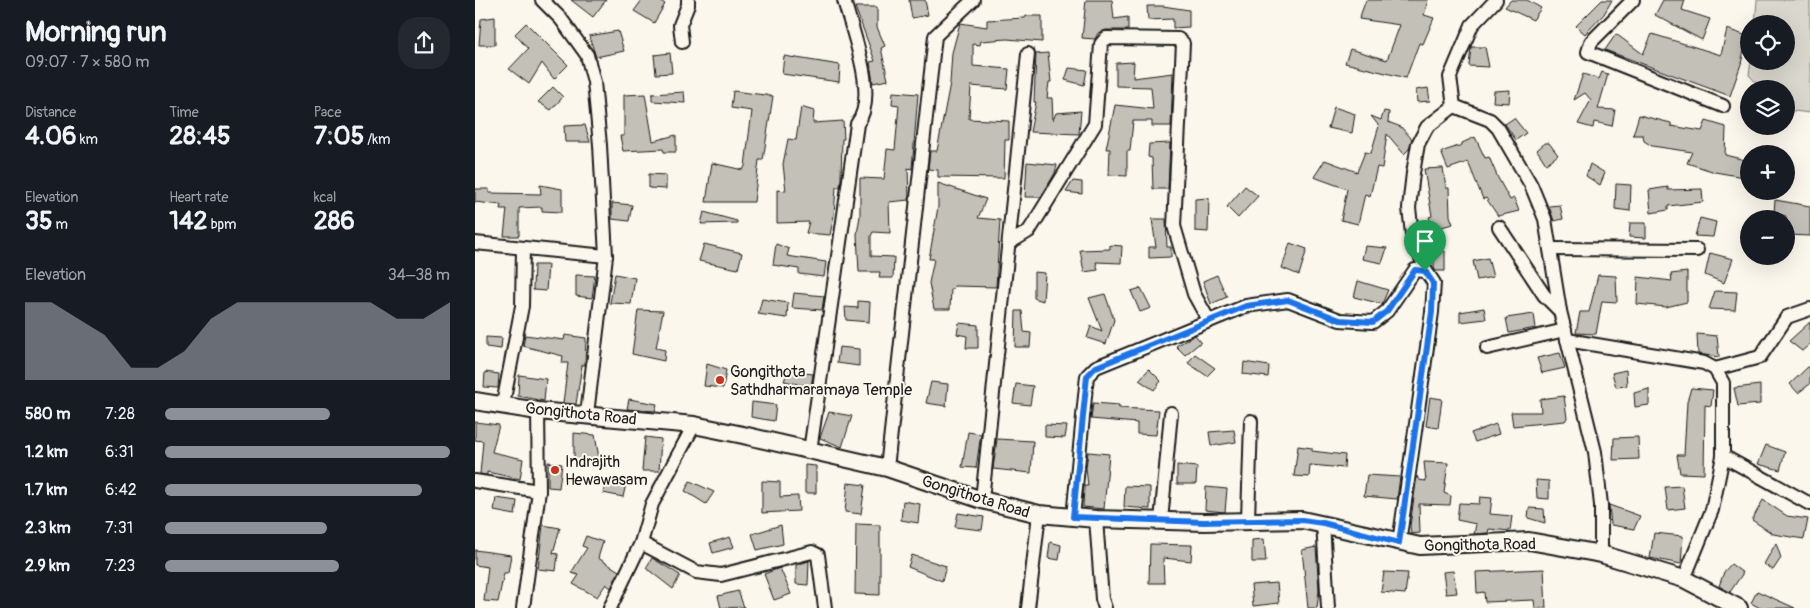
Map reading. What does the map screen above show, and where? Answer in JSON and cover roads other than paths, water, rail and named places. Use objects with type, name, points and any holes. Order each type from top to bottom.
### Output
[{"type":"street","points":[[542,0],[561,19],[587,55],[594,82],[600,145],[606,256],[587,414]]},
{"type":"street","points":[[682,42],[680,25],[688,5],[688,0]]},
{"type":"street","points":[[810,451],[857,124],[863,114],[867,96],[844,0]]},
{"type":"street","points":[[887,468],[935,36],[973,0]]},
{"type":"street","points":[[1454,106],[1450,77],[1472,25],[1496,0]]},
{"type":"street","points":[[1633,0],[1591,42],[1588,52],[1723,106]]},
{"type":"street","points":[[1009,244],[1029,231],[1095,124],[1101,44],[1106,38],[1178,39],[1183,43],[1175,226],[1194,294],[1209,321]]},
{"type":"street","points":[[982,500],[1028,54]]},
{"type":"street","points":[[1454,106],[1489,120],[1497,128],[1531,185],[1545,219],[1566,335],[1595,452],[1601,505],[1601,554]]},
{"type":"street","points":[[1399,543],[1432,312],[1433,283],[1425,271],[1412,234],[1409,208],[1413,173],[1418,144],[1427,127],[1454,106]]},
{"type":"street","points":[[1499,227],[1544,295],[1561,311]]},
{"type":"street","points":[[475,243],[606,256]]},
{"type":"street","points":[[503,404],[522,306],[523,248]]},
{"type":"street","points":[[1550,249],[1697,250]]},
{"type":"street","points":[[1073,517],[1087,376],[1096,367],[1246,306],[1288,300],[1340,320],[1373,322],[1387,311],[1415,270],[1425,271]]},
{"type":"street","points":[[1715,369],[1760,357],[1787,317],[1810,309]]},
{"type":"street","points":[[1487,348],[1566,335],[1704,363],[1715,369],[1723,383],[1723,456],[1712,510],[1684,579]]},
{"type":"street","name":"Gongithota Road","points":[[475,401],[538,411],[694,425],[887,468],[982,500],[1039,514],[1096,519],[1204,522],[1302,520],[1323,523],[1399,543],[1420,546],[1529,540],[1601,554],[1684,579],[1739,608]]},
{"type":"street","points":[[523,608],[539,491],[538,411]]},
{"type":"street","points":[[1161,521],[1171,413]]},
{"type":"street","points":[[1248,520],[1251,421]]},
{"type":"street","points":[[610,608],[641,543],[652,504],[694,425]]},
{"type":"street","points":[[1723,456],[1810,504]]},
{"type":"street","points":[[475,481],[539,491]]},
{"type":"street","points":[[1028,608],[1039,514]]},
{"type":"street","points":[[1096,519],[1102,599],[1105,608]]},
{"type":"street","points":[[1323,523],[1328,608]]},
{"type":"street","points":[[641,543],[696,572],[721,576],[812,552],[818,555],[825,608]]},
{"type":"place","name":"Gongithota Sathdharmaramaya Temple","points":[[720,380]]},
{"type":"place","name":"Indrajith Hewawasam","points":[[555,470]]}]
